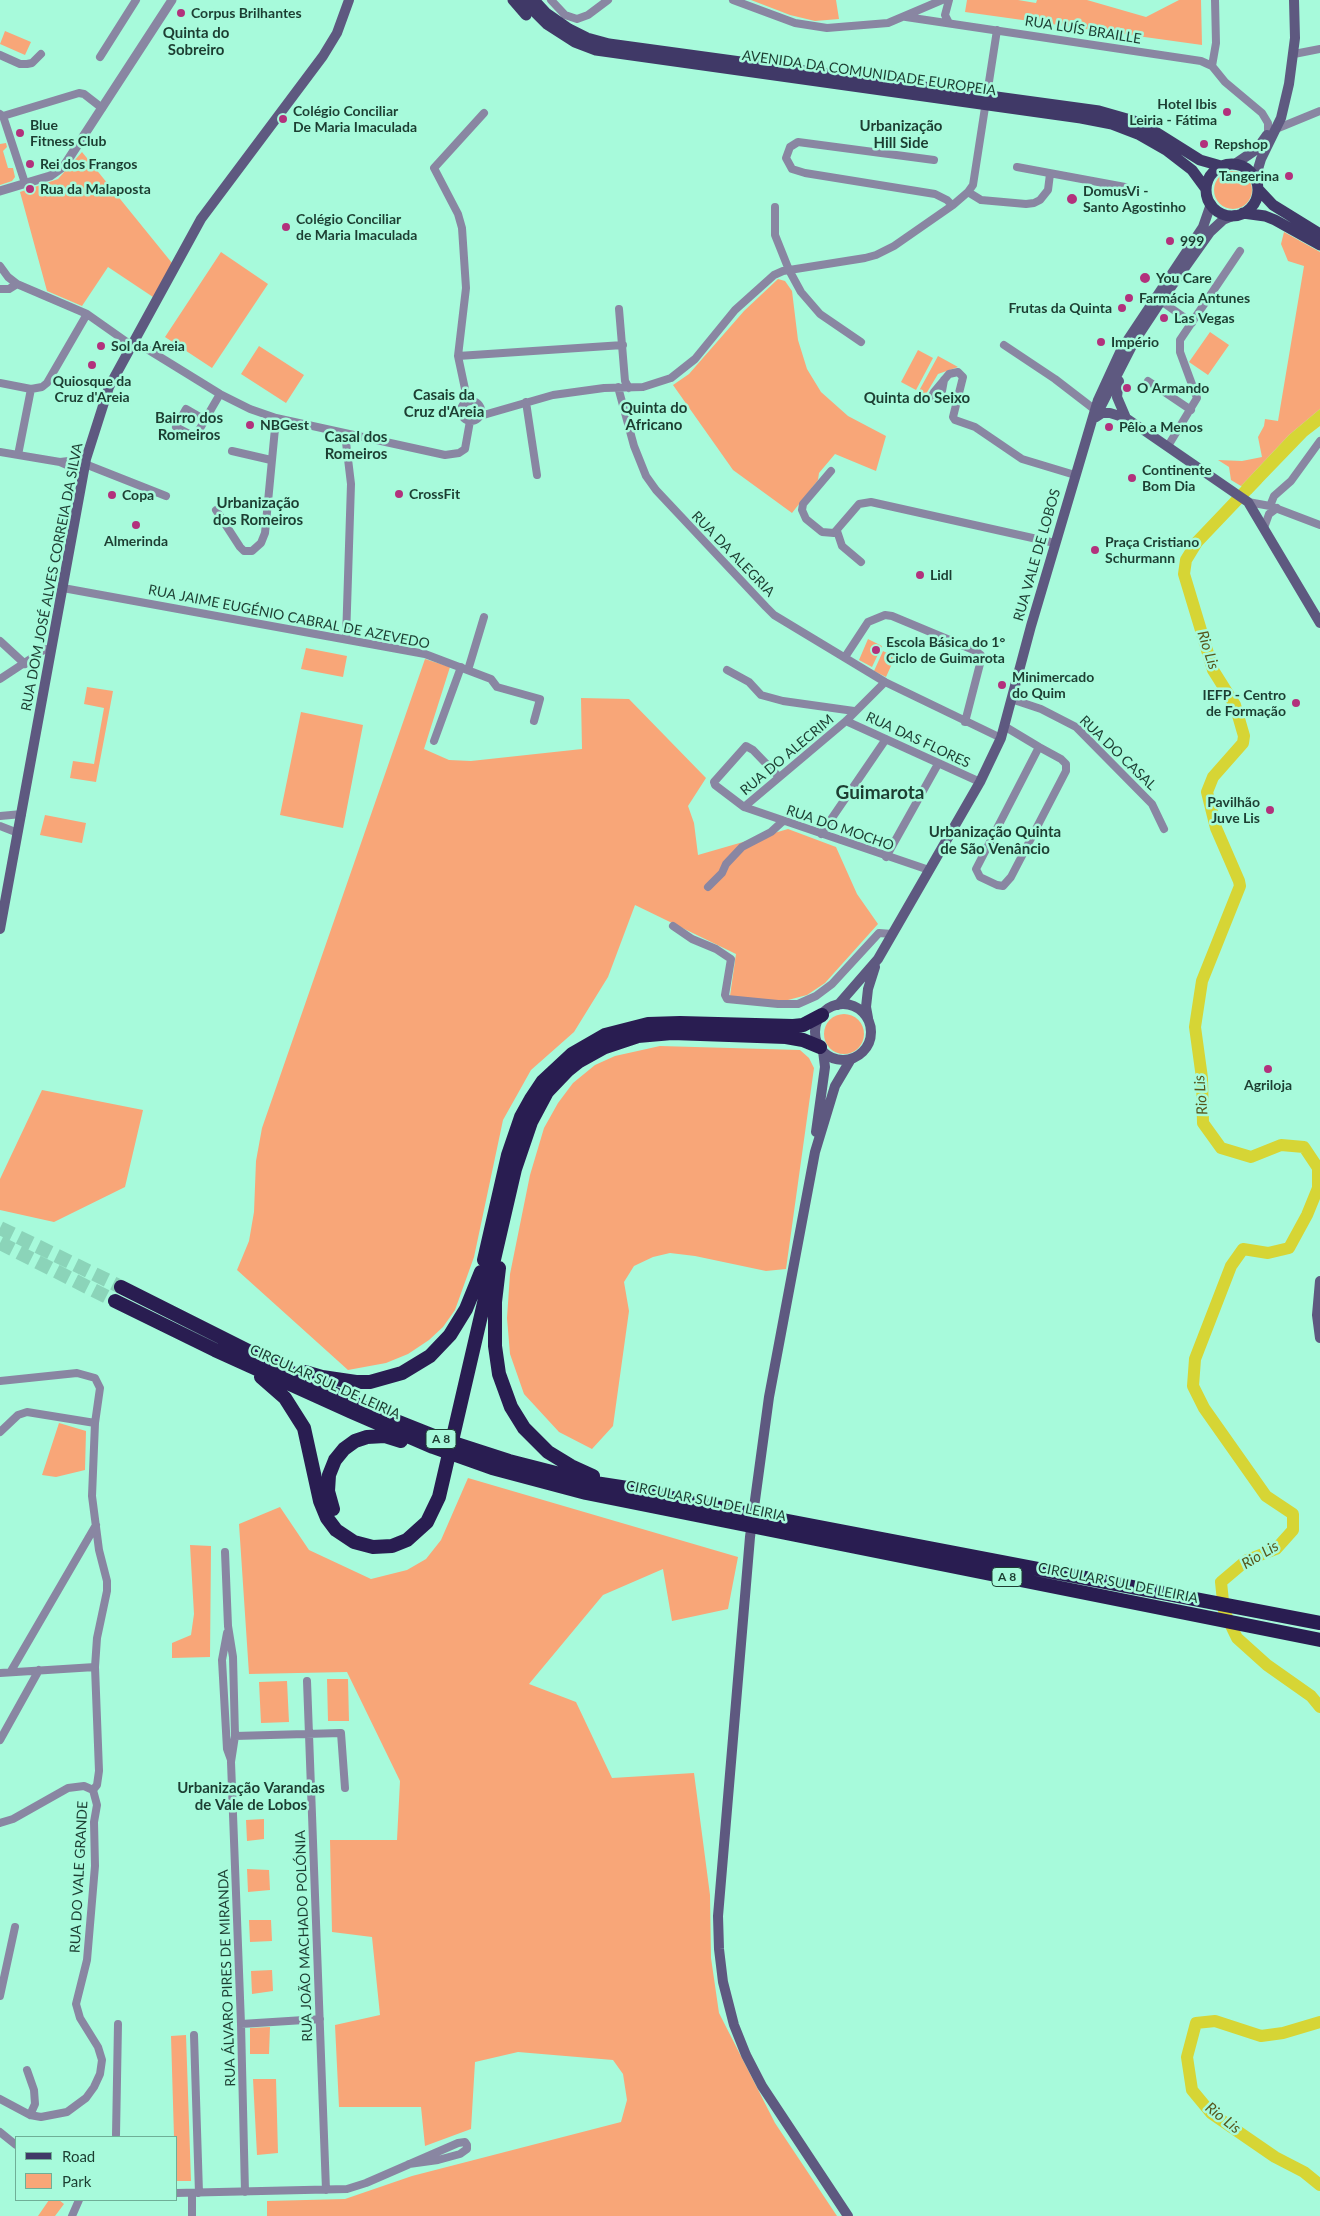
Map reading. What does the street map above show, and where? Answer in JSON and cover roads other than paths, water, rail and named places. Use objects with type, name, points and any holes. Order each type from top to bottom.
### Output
[{"type":"highway","points":[[215,1350],[268,1382],[293,1410],[304,1428],[323,1510],[336,1530],[348,1539],[361,1545],[380,1547],[399,1544],[412,1536],[431,1516],[480,1285],[481,1272],[508,1155],[521,1118],[530,1099],[543,1081],[572,1054],[605,1035],[648,1024],[793,1026],[803,1025],[822,1014]]},
{"type":"highway","points":[[454,1411],[522,1144],[538,1107],[547,1092],[568,1070],[591,1054],[626,1039],[661,1034],[786,1037],[803,1040],[821,1049]]},
{"type":"highway","points":[[503,1224],[495,1302],[495,1346],[499,1374],[510,1407],[531,1436],[560,1460],[586,1473],[634,1489]]},
{"type":"highway","points":[[259,1357],[267,1356],[322,1377],[340,1381],[370,1382],[402,1373],[430,1356],[450,1335],[466,1309],[481,1272]]},
{"type":"highway","name":"CIRCULAR SUL DE LEIRIA","points":[[121,1287],[371,1411],[444,1440],[509,1461],[595,1483],[634,1489],[696,1509],[1320,1640]]},
{"type":"highway","name":"CIRCULAR SUL DE LEIRIA","points":[[115,1301],[215,1350],[433,1448],[492,1468],[550,1484],[1320,1623]]},
{"type":"highway","points":[[433,1448],[419,1447],[385,1436],[367,1437],[356,1441],[344,1449],[335,1460],[329,1475],[328,1491],[331,1504],[338,1517],[348,1528],[359,1535],[382,1538],[401,1533],[414,1523],[428,1503],[439,1480]]},
{"type":"main road","name":"RUA DOM JOSÉ ALVES CORREIA DA SILVA","points":[[0,929],[85,465],[109,387],[201,219],[323,56],[336,33],[349,0]]},
{"type":"main road","points":[[512,0],[547,31],[562,34]]},
{"type":"main road","name":"AVENIDA DA COMUNIDADE EUROPEIA","points":[[523,0],[538,17],[562,34],[596,50],[625,56],[1100,121],[1132,131],[1166,150],[1192,170],[1206,189]]},
{"type":"main road","name":"AVENIDA DA COMUNIDADE EUROPEIA","points":[[534,0],[546,13],[569,29],[587,38],[609,44],[1099,111],[1134,121],[1200,160],[1222,166]]},
{"type":"main road","points":[[1294,0],[1296,25],[1294,54],[1289,84],[1281,110],[1281,118],[1257,149],[1235,164],[1222,166],[1212,174],[1206,189],[1211,204],[1222,213],[1275,220],[1320,245]]},
{"type":"main road","points":[[1239,214],[1254,204],[1260,159],[1272,131]]},
{"type":"main road","points":[[1235,164],[1247,169],[1265,198],[1278,209],[1320,234]]},
{"type":"main road","name":"RUA VALE DE LOBOS","points":[[878,958],[980,782],[1001,738],[1074,475],[1107,379],[1133,330],[1203,227],[1211,204]]},
{"type":"main road","name":"RUA VALE DE LOBOS","points":[[1093,417],[1106,400],[1134,342],[1210,232],[1223,220],[1239,214]]},
{"type":"main road","points":[[1120,372],[1117,397],[1126,418]]},
{"type":"main road","name":"RUA VALE DE LOBOS","points":[[1106,400],[1104,394],[1107,379]]},
{"type":"main road","points":[[1106,400],[1116,414]]},
{"type":"main road","points":[[1093,417],[1105,413],[1116,414],[1126,418],[1248,502],[1320,623]]},
{"type":"main road","points":[[838,1005],[878,958]]},
{"type":"main road","points":[[815,1152],[835,1086],[851,1059],[865,1050],[870,1041],[866,1007],[868,989],[878,958]]},
{"type":"main road","points":[[848,2216],[778,2112],[750,2062],[722,1982],[718,1949],[718,1902],[750,1537],[761,1450],[769,1396],[815,1152],[825,1067],[817,1041],[816,1027],[822,1014],[829,1008],[838,1005],[860,1010],[869,1022]]},
{"type":"main road","points":[[821,1049],[836,1059],[851,1059]]},
{"type":"main road","points":[[1320,1281],[1318,1316],[1320,1338]]},
{"type":"street","points":[[100,57],[136,0]]},
{"type":"street","points":[[0,191],[50,176],[59,170],[172,0]]},
{"type":"street","points":[[733,0],[795,23],[819,28],[879,25],[906,17],[942,0]]},
{"type":"street","points":[[949,0],[945,15],[949,22]]},
{"type":"street","points":[[1216,0],[1216,43],[1212,66],[1225,82],[1262,113],[1272,131],[1320,111]]},
{"type":"street","points":[[553,2],[565,15],[577,18],[588,14],[606,1]]},
{"type":"street","name":"RUA LUÍS BRAILLE","points":[[906,17],[1192,59],[1212,66]]},
{"type":"street","points":[[484,113],[434,168],[458,214],[462,228],[466,288],[458,356],[465,390],[461,413],[470,421],[476,420],[480,416],[553,395],[657,384],[679,373],[695,359],[745,300],[774,275],[789,270],[865,258],[876,254],[894,246],[952,205],[968,192],[973,185],[997,30]]},
{"type":"street","points":[[1294,54],[1320,49]]},
{"type":"street","points":[[0,55],[20,64],[27,64],[32,63],[41,54]]},
{"type":"street","points":[[25,183],[2,115],[79,92],[102,108]]},
{"type":"street","points":[[934,160],[798,142],[790,146],[786,158],[792,169],[805,173],[935,194],[952,205]]},
{"type":"street","points":[[1017,167],[1125,188]]},
{"type":"street","points":[[968,192],[981,200],[1034,203],[1040,200],[1048,190],[1050,174]]},
{"type":"street","points":[[775,207],[775,235],[789,270],[801,292],[815,310],[861,342]]},
{"type":"street","points":[[1168,446],[1197,398],[1178,344],[1240,251]]},
{"type":"street","points":[[0,266],[8,277],[17,284],[87,314],[132,343],[220,394],[250,409],[276,418],[401,447],[451,455],[460,453],[465,449],[470,421]]},
{"type":"street","points":[[0,289],[8,289],[17,284]]},
{"type":"street","points":[[1162,301],[1192,323]]},
{"type":"street","points":[[619,309],[625,381],[629,388]]},
{"type":"street","points":[[0,383],[31,389],[47,384],[87,314]]},
{"type":"street","points":[[458,356],[623,345]]},
{"type":"street","points":[[1004,345],[1055,378],[1093,417]]},
{"type":"street","points":[[944,380],[952,372],[958,372],[963,377],[953,417],[955,420],[975,427],[1022,459],[1074,475]]},
{"type":"street","points":[[1148,381],[1190,410]]},
{"type":"street","name":"RUA DA ALEGRIA","points":[[618,387],[637,455],[646,476],[656,490],[766,608],[774,615],[885,682],[1001,738]]},
{"type":"street","points":[[18,455],[31,389]]},
{"type":"street","points":[[465,390],[478,404],[480,416]]},
{"type":"street","points":[[205,420],[220,394]]},
{"type":"street","points":[[464,404],[469,401],[496,411]]},
{"type":"street","points":[[526,402],[537,475]]},
{"type":"street","points":[[216,510],[244,551],[252,551],[261,543],[265,533],[276,418]]},
{"type":"street","points":[[345,434],[351,484],[346,639]]},
{"type":"street","points":[[1264,528],[1273,507],[1274,496],[1291,481],[1320,441]]},
{"type":"street","points":[[232,451],[271,460]]},
{"type":"street","points":[[0,452],[85,465],[166,496]]},
{"type":"street","points":[[60,462],[85,465]]},
{"type":"street","points":[[831,471],[803,504],[802,510],[806,519],[822,532],[832,533],[837,530],[859,504],[871,502],[1055,543]]},
{"type":"street","points":[[1248,502],[1273,507],[1320,526]]},
{"type":"street","points":[[837,530],[842,546],[861,562]]},
{"type":"street","name":"RUA JAIME EUGÉNIO CABRAL DE AZEVEDO","points":[[63,588],[425,654],[491,679],[498,687],[540,700],[534,720]]},
{"type":"street","points":[[845,657],[868,622],[885,615],[892,616],[969,648],[978,653],[981,660],[965,722]]},
{"type":"street","points":[[434,741],[465,669],[484,617]]},
{"type":"street","points":[[0,640],[25,664]]},
{"type":"street","points":[[0,679],[44,650],[52,648]]},
{"type":"street","points":[[726,670],[749,682],[761,695],[783,701],[854,711]]},
{"type":"street","name":"RUA DO ALECRIM","points":[[744,807],[846,721],[885,682]]},
{"type":"street","name":"RUA DO CASAL","points":[[1011,699],[1041,709],[1076,727],[1152,804],[1164,829]]},
{"type":"street","name":"RUA DAS FLORES","points":[[846,721],[980,782]]},
{"type":"street","points":[[1004,726],[1061,759],[1066,764],[1066,771],[1011,877],[1003,886],[997,885],[980,877],[976,869],[1039,747]]},
{"type":"street","points":[[821,834],[886,739]]},
{"type":"street","name":"RUA DO MOCHO","points":[[779,777],[749,747],[742,748],[714,782],[744,807],[886,857],[930,870]]},
{"type":"street","points":[[886,857],[938,764]]},
{"type":"street","points":[[0,816],[22,814]]},
{"type":"street","points":[[708,887],[722,873],[726,864],[742,847],[770,832],[783,821]]},
{"type":"street","points":[[0,826],[18,833]]},
{"type":"street","points":[[674,926],[692,939],[721,951],[731,959],[725,995],[727,999],[778,1004],[798,1004],[816,996],[832,984],[879,933],[892,934]]},
{"type":"street","name":"RUA DO VALE GRANDE","points":[[0,1381],[77,1373],[95,1378],[100,1388],[95,1423],[92,1496],[99,1550],[108,1591],[97,1638],[95,1667],[99,1771],[97,1785],[93,1790],[97,1796],[94,1822],[94,1875],[86,1960],[76,2004],[80,2018],[98,2047],[102,2060],[91,2092],[76,2107],[67,2112],[50,2116],[30,2115],[0,2099]]},
{"type":"street","points":[[0,1432],[18,1416],[27,1412],[95,1423]]},
{"type":"street","points":[[11,1671],[96,1525]]},
{"type":"street","name":"RUA ÁLVARO PIRES DE MIRANDA","points":[[224,1552],[228,1626],[233,1657],[235,1736],[231,1762],[242,2024],[245,2192]]},
{"type":"street","name":"RUA ÁLVARO PIRES DE MIRANDA","points":[[228,1626],[222,1660],[227,1750],[231,1762]]},
{"type":"street","points":[[0,1672],[95,1667]]},
{"type":"street","points":[[0,1740],[39,1670]]},
{"type":"street","name":"RUA JOÃO MACHADO POLÓNIA","points":[[306,1681],[326,2190]]},
{"type":"street","points":[[235,1736],[308,1732],[342,1733],[346,1788]]},
{"type":"street","points":[[0,1814],[2,1823],[21,1815],[68,1788],[84,1786],[93,1790]]},
{"type":"street","points":[[0,1996],[15,1927]]},
{"type":"street","points":[[242,2024],[320,2019]]},
{"type":"street","points":[[116,2135],[118,2024]]},
{"type":"street","points":[[192,2216],[196,2193],[194,2035]]},
{"type":"street","points":[[100,2069],[117,2068]]},
{"type":"street","points":[[27,2070],[34,2090],[35,2104],[30,2115]]},
{"type":"street","points":[[0,2132],[15,2144]]},
{"type":"street","points":[[178,2193],[326,2190],[355,2187],[458,2143],[465,2142],[467,2145],[467,2149],[460,2154],[438,2160],[409,2164]]},
{"type":"street","points":[[72,2216],[79,2201]]},
{"type":"waterway","name":"Rio Lis","points":[[1257,479],[1197,542],[1186,560],[1184,574],[1213,670],[1235,705],[1244,736],[1243,743],[1213,777],[1207,792],[1216,828],[1240,886],[1202,981],[1195,1027],[1202,1078],[1203,1123],[1221,1148],[1251,1157],[1281,1145],[1304,1147],[1318,1168],[1318,1188],[1307,1215],[1289,1248],[1268,1253],[1243,1249],[1231,1266],[1195,1359],[1193,1386],[1204,1408],[1266,1496],[1293,1514],[1293,1530],[1276,1549],[1247,1560],[1221,1582],[1224,1611],[1237,1638],[1267,1665],[1311,1696],[1320,1707]]},
{"type":"waterway","name":"Rio Lis","points":[[1320,2022],[1283,2033],[1261,2036],[1215,2021],[1196,2023],[1187,2057],[1192,2090],[1211,2113],[1275,2157],[1304,2172],[1320,2185]]},
{"type":"tunnel","points":[[0,1228],[121,1287]]},
{"type":"tunnel","points":[[0,1243],[115,1301]]},
{"type":"place","name":"Corpus Brilhantes","points":[[181,13]]},
{"type":"place","name":"Hotel Ibis Leiria - Fátima","points":[[1227,112]]},
{"type":"place","name":"Colégio Conciliar De Maria Imaculada","points":[[283,119]]},
{"type":"place","name":"Blue Fitness Club","points":[[20,133]]},
{"type":"place","name":"Repshop","points":[[1204,144]]},
{"type":"place","name":"Rei dos Frangos","points":[[30,164]]},
{"type":"place","name":"Tangerina","points":[[1289,176]]},
{"type":"place","name":"Rua da Malaposta","points":[[30,189]]},
{"type":"place","name":"DomusVi - Santo Agostinho","points":[[1072,199]]},
{"type":"place","name":"Colégio Conciliar de Maria Imaculada","points":[[286,227]]},
{"type":"place","name":"999","points":[[1170,241]]},
{"type":"place","name":"You Care","points":[[1145,278]]},
{"type":"place","name":"Farmácia Antunes","points":[[1129,298]]},
{"type":"place","name":"Frutas da Quinta","points":[[1122,308]]},
{"type":"place","name":"Las Vegas","points":[[1164,318]]},
{"type":"place","name":"Império","points":[[1101,342]]},
{"type":"place","name":"Sol da Areia","points":[[101,346]]},
{"type":"place","name":"Quiosque da Cruz d'Areia","points":[[92,365]]},
{"type":"place","name":"O Armando","points":[[1127,388]]},
{"type":"place","name":"NBGest","points":[[250,425]]},
{"type":"place","name":"Pêlo a Menos","points":[[1109,427]]},
{"type":"place","name":"Continente Bom Dia","points":[[1132,478]]},
{"type":"place","name":"CrossFit","points":[[399,494]]},
{"type":"place","name":"Copa","points":[[112,495]]},
{"type":"place","name":"Almerinda","points":[[136,525]]},
{"type":"place","name":"Praça Cristiano Schurmann","points":[[1095,550]]},
{"type":"place","name":"Lidl","points":[[920,575]]},
{"type":"place","name":"Escola Básica do 1° Ciclo de Guimarota","points":[[876,650]]},
{"type":"place","name":"Minimercado do Quim","points":[[1002,685]]},
{"type":"place","name":"IEFP - Centro de Formação","points":[[1296,703]]},
{"type":"place","name":"Pavilhão Juve Lis","points":[[1270,810]]},
{"type":"place","name":"Agriloja","points":[[1268,1069]]},
{"type":"district","name":"Quinta do Sobreiro","points":[[196,42]]},
{"type":"district","name":"Urbanização Hill Side","points":[[901,134]]},
{"type":"district","name":"Quinta do Seixo","points":[[917,398]]},
{"type":"district","name":"Casais da Cruz d'Areia","points":[[444,404]]},
{"type":"district","name":"Quinta do Africano","points":[[654,416]]},
{"type":"district","name":"Bairro dos Romeiros","points":[[189,426]]},
{"type":"district","name":"Casal dos Romeiros","points":[[356,446]]},
{"type":"district","name":"Urbanização dos Romeiros","points":[[258,512]]},
{"type":"district","name":"Guimarota","points":[[880,793]]},
{"type":"district","name":"Urbanização Quinta de São Venâncio","points":[[995,840]]},
{"type":"district","name":"Urbanização Varandas de Vale de Lobos","points":[[251,1796]]}]
